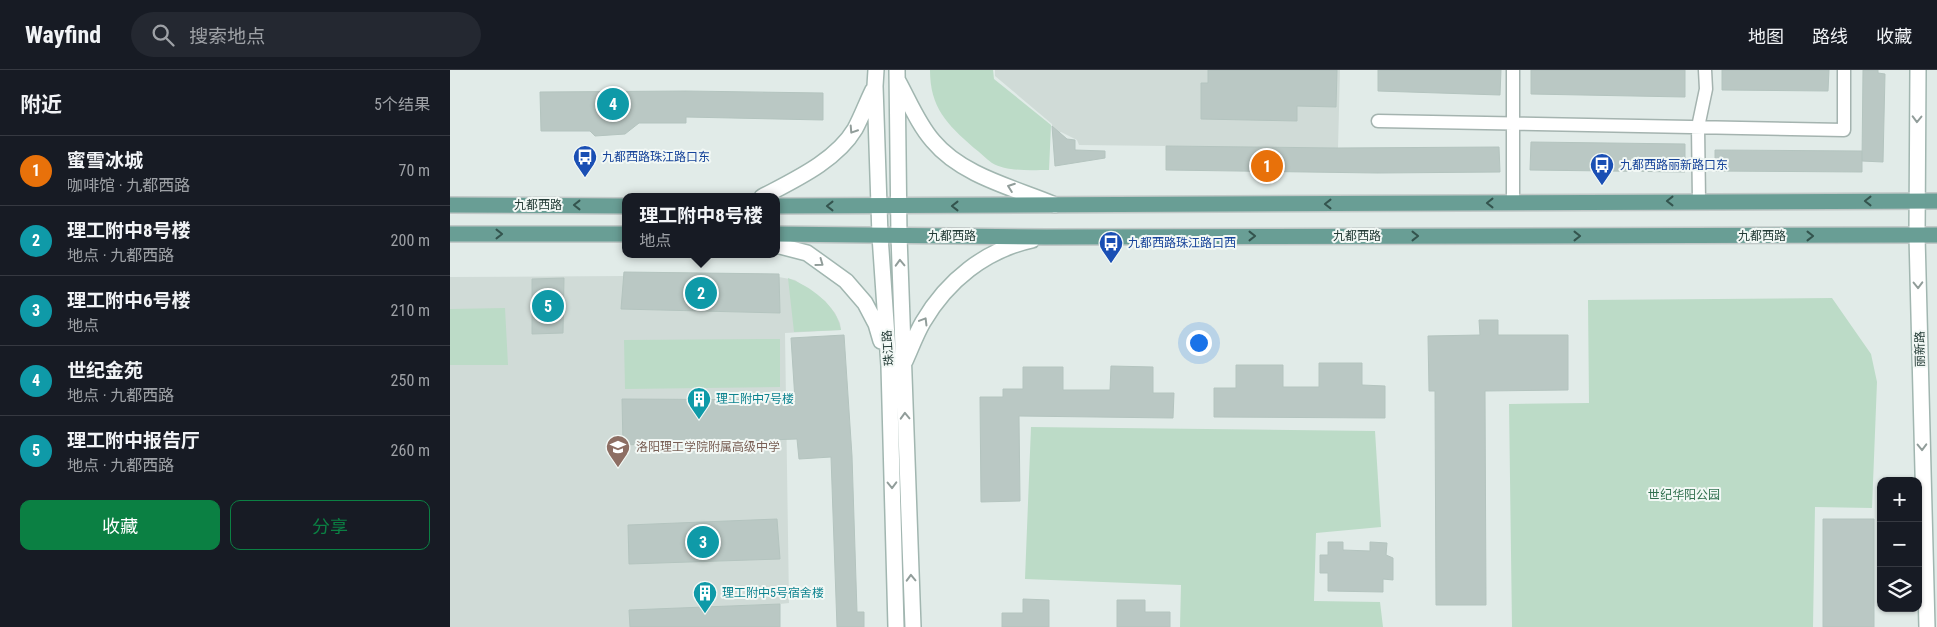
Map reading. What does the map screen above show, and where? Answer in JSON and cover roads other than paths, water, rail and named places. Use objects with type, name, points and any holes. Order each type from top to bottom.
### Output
[{"type":"main road","name":"珠江路","points":[[876,70],[880,236],[896,366],[913,627]]},
{"type":"main road","name":"丽新路","points":[[1918,70],[1916,201],[1927,627]]},
{"type":"main road","name":"珠江路","points":[[896,627],[896,366],[899,236],[897,74]]},
{"type":"main road","points":[[897,74],[932,141],[954,162],[987,178],[1057,205]]},
{"type":"main road","points":[[770,193],[810,172],[838,148],[855,130],[875,86]]},
{"type":"main road","points":[[780,206],[1937,201]]},
{"type":"main road","name":"九都西路","points":[[450,205],[622,206]]},
{"type":"main road","points":[[450,234],[622,234]]},
{"type":"main road","name":"九都西路","points":[[780,234],[1046,237],[1937,235]]},
{"type":"main road","points":[[896,366],[943,292],[972,265],[1013,244],[1046,237]]},
{"type":"main road","points":[[780,246],[807,253],[846,282],[865,304],[896,366]]},
{"type":"street","points":[[1513,70],[1513,202]]},
{"type":"street","points":[[1700,201],[1698,127],[1706,90],[1706,70]]},
{"type":"street","points":[[1378,121],[1844,130],[1844,70]]},
{"type":"place","name":"世纪金苑","points":[[613,104]]},
{"type":"place","name":"蜜雪冰城","points":[[1267,166]]},
{"type":"place","name":"九都西路珠江路口东","points":[[585,178]]},
{"type":"place","name":"九都西路丽新路口东","points":[[1602,186]]},
{"type":"place","name":"九都西路珠江路口西","points":[[1111,264]]},
{"type":"place","name":"理工附中8号楼","points":[[701,293]]},
{"type":"place","name":"理工附中报告厅","points":[[548,306]]},
{"type":"place","name":"理工附中7号楼","points":[[699,420]]},
{"type":"place","name":"洛阳理工学院附属高级中学","points":[[618,468]]},
{"type":"place","name":"理工附中6号楼","points":[[703,542]]},
{"type":"place","name":"理工附中5号宿舍楼","points":[[705,614]]},
{"type":"park label","name":"世纪华阳公园","points":[[1684,495]]}]
